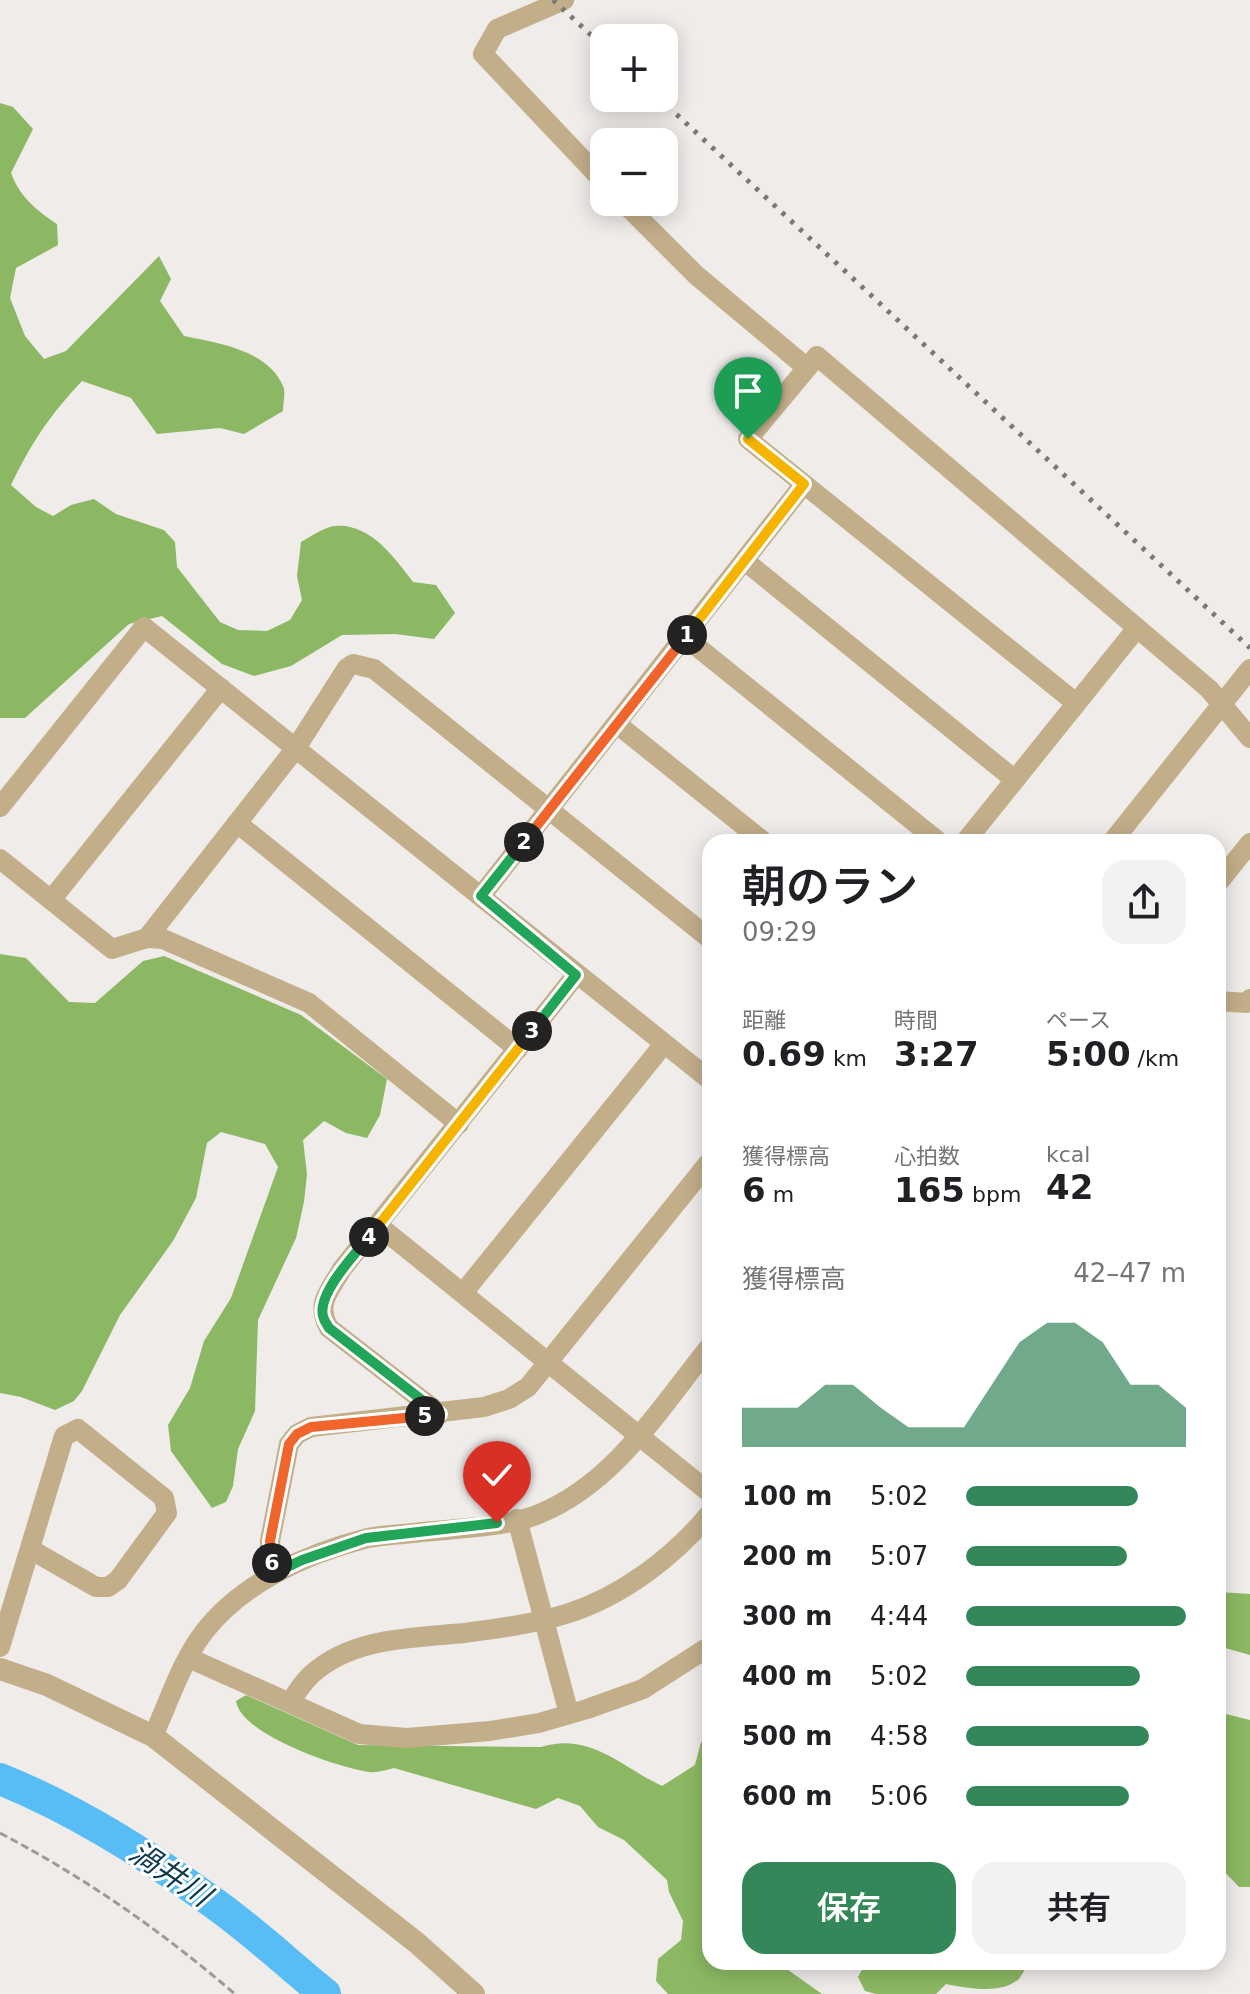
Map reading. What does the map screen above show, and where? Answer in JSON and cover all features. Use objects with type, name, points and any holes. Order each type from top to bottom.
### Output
[{"type":"street","points":[[564,0],[497,29],[483,54],[590,167]]},
{"type":"street","points":[[637,216],[696,275],[807,368]]},
{"type":"street","points":[[1076,703],[748,439],[817,356],[1209,689],[1250,738]]},
{"type":"street","points":[[481,896],[804,484]]},
{"type":"street","points":[[745,561],[1015,780]]},
{"type":"street","points":[[0,807],[144,627],[702,1074]]},
{"type":"street","points":[[971,834],[1137,628]]},
{"type":"street","points":[[685,637],[929,834]]},
{"type":"street","points":[[147,938],[296,748],[347,668],[353,664],[374,669],[702,932]]},
{"type":"street","points":[[1118,834],[1250,669]]},
{"type":"street","points":[[51,900],[221,688]]},
{"type":"street","points":[[617,724],[754,834]]},
{"type":"street","points":[[237,823],[518,1049]]},
{"type":"street","points":[[1226,873],[1250,843]]},
{"type":"street","points":[[0,859],[112,949],[147,938],[163,939],[309,1003],[459,1124]]},
{"type":"street","points":[[440,1414],[329,1328],[323,1317],[322,1304],[342,1269],[576,975]]},
{"type":"street","points":[[1226,1002],[1247,1003],[1250,999]]},
{"type":"street","points":[[463,1293],[664,1044]]},
{"type":"street","points":[[273,1574],[270,1541],[289,1444],[297,1434],[311,1427],[484,1407],[509,1399],[528,1387],[702,1171]]},
{"type":"street","points":[[379,1226],[702,1487]]},
{"type":"street","points":[[153,1736],[204,1632],[228,1608],[273,1574],[302,1560],[366,1538],[537,1515],[605,1474],[702,1356]]},
{"type":"street","points":[[0,1647],[64,1436],[78,1429],[164,1498],[167,1513],[118,1580],[108,1587],[96,1587],[30,1549]]},
{"type":"street","points":[[517,1519],[569,1714]]},
{"type":"street","points":[[290,1703],[312,1674],[331,1661],[380,1642],[469,1632],[543,1619],[567,1614],[598,1601],[642,1576],[702,1523]]},
{"type":"street","points":[[189,1658],[359,1734],[407,1738],[490,1731],[539,1723],[643,1689],[702,1651]]},
{"type":"street","points":[[0,1669],[47,1685],[153,1736],[417,1943],[474,1994]]},
{"type":"path","points":[[0,1833],[48,1858],[146,1921],[235,1994]]},
{"type":"green space","points":[[0,103],[13,107],[33,129],[11,173],[15,182],[42,214],[57,224],[58,245],[16,268],[10,298],[25,336],[44,359],[66,351],[159,256],[171,279],[160,301],[184,336],[226,345],[254,356],[276,374],[284,391],[283,411],[244,434],[220,428],[157,434],[131,398],[82,381],[42,430],[11,485],[36,507],[53,516],[71,505],[94,499],[116,514],[164,530],[175,542],[177,567],[220,622],[238,630],[267,631],[290,620],[302,600],[297,576],[301,542],[335,526],[359,530],[380,544],[413,582],[436,585],[455,613],[434,639],[395,634],[342,635],[291,666],[254,676],[222,664],[162,616],[129,624],[25,718],[0,718]]},
{"type":"green space","points":[[0,954],[26,958],[69,1002],[95,1003],[143,961],[164,956],[301,1015],[387,1079],[380,1115],[367,1138],[346,1133],[324,1121],[303,1140],[307,1174],[296,1238],[258,1320],[255,1411],[238,1449],[233,1486],[226,1502],[212,1508],[171,1451],[168,1425],[190,1388],[204,1341],[231,1298],[278,1167],[265,1144],[221,1132],[207,1143],[196,1198],[173,1241],[120,1315],[74,1401],[55,1410],[0,1393]]},
{"type":"green space","points":[[1226,1592],[1250,1594],[1250,1655],[1226,1648]]},
{"type":"green space","points":[[246,1695],[358,1745],[541,1747],[575,1744],[604,1753],[662,1786],[695,1765],[702,1742],[702,1970],[788,1970],[822,1994],[668,1994],[656,1981],[658,1959],[681,1940],[683,1921],[669,1892],[667,1880],[624,1840],[598,1827],[580,1806],[558,1798],[536,1809],[394,1768],[369,1772],[336,1764],[272,1737],[242,1713],[236,1701]]},
{"type":"green space","points":[[1226,1714],[1250,1720],[1250,1887],[1239,1887],[1226,1873]]},
{"type":"green space","points":[[862,1970],[1024,1970],[1019,1979],[1004,1987],[976,1989],[946,1984],[936,1994],[876,1994],[865,1991],[858,1977]]},
{"type":"waterway","name":"渦井川","points":[[0,1779],[83,1818],[161,1866],[240,1923],[325,1994]]},
{"type":"railway","points":[[553,0],[590,34]]},
{"type":"railway","points":[[674,112],[1250,648]]},
{"type":"route","points":[[497,1523],[366,1538],[302,1560],[273,1574],[270,1541],[289,1444],[297,1434],[311,1427],[440,1414],[329,1328],[323,1317],[322,1304],[342,1269],[576,975],[481,896],[804,484],[748,439]]}]
